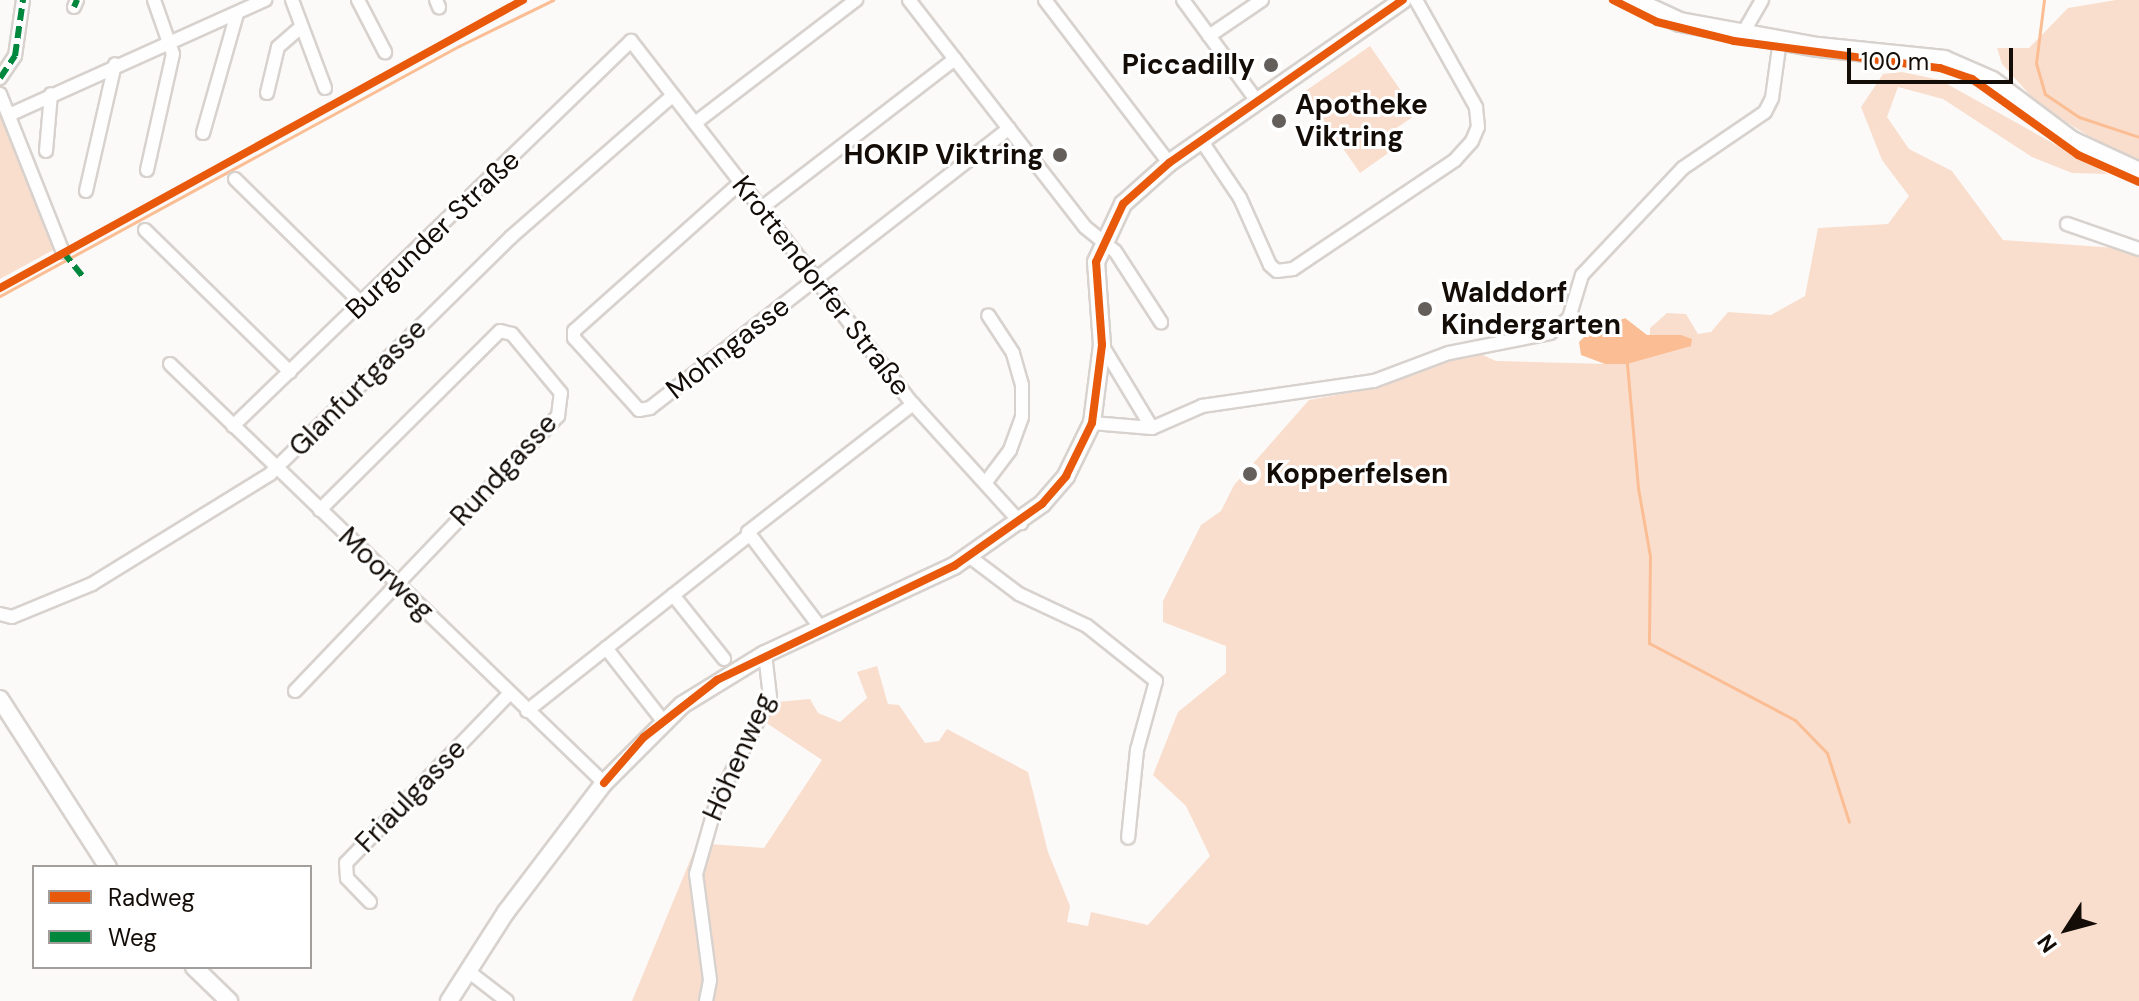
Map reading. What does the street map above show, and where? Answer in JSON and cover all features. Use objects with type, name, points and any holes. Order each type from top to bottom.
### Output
[{"type":"main road","points":[[1632,0],[1680,22],[1780,40],[1944,60],[1971,70],[2072,141],[2139,172]]},
{"type":"street","points":[[0,78],[15,56],[23,0]]},
{"type":"street","points":[[147,170],[173,54],[171,39],[154,0]]},
{"type":"street","points":[[9,115],[115,64],[265,0]]},
{"type":"street","points":[[292,0],[325,88]]},
{"type":"street","points":[[358,0],[385,52]]},
{"type":"street","points":[[695,123],[856,0]]},
{"type":"street","points":[[909,0],[1085,227],[1102,240],[1146,291],[1161,322]]},
{"type":"street","points":[[1045,0],[1169,163]]},
{"type":"street","points":[[1183,0],[1257,101]]},
{"type":"street","points":[[1209,36],[1262,0]]},
{"type":"street","points":[[449,1001],[604,783],[663,721],[717,680],[765,654],[970,557],[1021,523],[1066,476],[1092,423],[1102,345],[1095,285],[1102,240],[1123,204],[1169,163],[1403,0]]},
{"type":"street","points":[[1201,140],[1240,198],[1270,265],[1277,271],[1293,269],[1455,160],[1472,141],[1478,127],[1476,107],[1416,0]]},
{"type":"street","points":[[1743,33],[1762,0]]},
{"type":"street","points":[[203,133],[237,14]]},
{"type":"street","points":[[267,93],[278,47],[301,27]]},
{"type":"street","points":[[1092,423],[1152,428],[1202,406],[1374,381],[1449,353],[1550,333],[1569,318],[1582,275],[1683,168],[1765,112],[1774,90],[1780,40]]},
{"type":"street","name":"Krottendorfer Straße","points":[[631,41],[913,404],[1021,523]]},
{"type":"street","name":"Burgunder Straße","points":[[233,426],[631,41]]},
{"type":"street","points":[[760,209],[955,59]]},
{"type":"street","points":[[86,191],[115,64]]},
{"type":"street","points":[[0,94],[63,252]]},
{"type":"street","points":[[46,151],[51,94]]},
{"type":"street","name":"Glanfurtgasse","points":[[0,614],[12,617],[92,584],[277,468],[511,237],[673,95]]},
{"type":"street","name":"Mohngasse","points":[[740,183],[574,331],[574,338],[634,407],[650,408],[1009,129]]},
{"type":"street","points":[[235,179],[361,303]]},
{"type":"street","points":[[2067,224],[2139,249]]},
{"type":"street","points":[[145,230],[290,372]]},
{"type":"street","points":[[986,482],[1010,450],[1022,417],[1022,385],[1013,353],[988,315]]},
{"type":"street","name":"Rundgasse","points":[[320,510],[494,334],[506,330],[512,334],[561,393],[562,409],[397,584]]},
{"type":"street","points":[[1102,345],[1152,428]]},
{"type":"street","name":"Moorweg","points":[[170,364],[604,783]]},
{"type":"street","points":[[527,711],[749,535],[811,479],[913,404]]},
{"type":"street","points":[[749,535],[820,627]]},
{"type":"street","points":[[970,557],[1019,594],[1087,626],[1156,681],[1135,764],[1128,838]]},
{"type":"street","points":[[295,691],[397,584]]},
{"type":"street","points":[[673,595],[724,659]]},
{"type":"street","points":[[606,648],[663,721]]},
{"type":"street","name":"Höhenweg","points":[[706,1001],[710,980],[696,874],[717,801],[770,697],[765,654]]},
{"type":"street","name":"Friaulgasse","points":[[370,902],[347,878],[346,863],[509,694]]},
{"type":"street","points":[[0,699],[107,865]]},
{"type":"street","points":[[196,969],[229,1001]]},
{"type":"street","points":[[468,971],[507,1001]]},
{"type":"shaded area","points":[[2116,0],[2139,0],[2139,168],[2038,104],[2002,64],[1997,48],[2029,48],[2068,8]]},
{"type":"shaded area","points":[[1370,46],[1417,114],[1395,129],[1404,142],[1360,173],[1304,92]]},
{"type":"shaded area","points":[[1902,72],[1940,80],[2108,174],[2072,173],[2032,157],[1943,99],[1898,87],[1887,117],[1909,149],[1952,171],[2003,240],[2116,248],[2139,257],[2139,1001],[712,1001],[702,879],[710,844],[764,848],[822,760],[765,722],[777,702],[810,699],[818,713],[840,722],[867,698],[857,672],[877,666],[888,704],[899,705],[925,743],[939,741],[947,729],[1028,772],[1048,852],[1070,906],[1067,922],[1088,926],[1091,912],[1148,925],[1210,856],[1186,806],[1153,775],[1178,712],[1226,673],[1226,646],[1163,622],[1163,601],[1201,525],[1221,511],[1234,485],[1309,400],[1370,389],[1474,351],[1496,361],[1605,364],[1649,350],[1650,328],[1667,313],[1686,314],[1698,334],[1711,332],[1728,312],[1771,315],[1805,296],[1818,228],[1888,224],[1909,196],[1882,160],[1861,107],[1883,74]]},
{"type":"shaded area","points":[[0,114],[55,249],[0,279]]},
{"type":"shaded area","points":[[1625,318],[1647,335],[1681,335],[1692,339],[1691,346],[1627,364],[1605,364],[1581,355],[1579,342],[1586,335]]},
{"type":"shaded area","points":[[701,834],[691,880],[702,954],[702,1001],[632,1001]]},
{"type":"waterway","points":[[0,296],[459,46],[553,0]]},
{"type":"waterway","points":[[2044,0],[2036,63],[2045,94],[2079,117],[2139,137]]},
{"type":"waterway","points":[[1627,364],[1638,488],[1650,556],[1649,643],[1795,720],[1827,753],[1849,822]]},
{"type":"marked path","points":[[0,78],[15,56],[23,0]]},
{"type":"marked path","points":[[74,7],[77,0]]},
{"type":"marked path","points":[[63,252],[83,277]]},
{"type":"cycle path","points":[[0,288],[523,0]]},
{"type":"cycle path","points":[[604,783],[644,737],[717,680],[954,566],[1042,504],[1066,476],[1092,423],[1102,345],[1096,262],[1123,204],[1169,163],[1403,0]]},
{"type":"cycle path","points":[[1613,0],[1657,22],[1734,41],[1940,68],[1972,79],[2078,155],[2139,182]]},
{"type":"place","name":"Piccadilly","points":[[1271,65]]},
{"type":"place","name":"Apotheke Viktring","points":[[1279,121]]},
{"type":"place","name":"HOKIP Viktring","points":[[1060,155]]},
{"type":"place","name":"Walddorf Kindergarten","points":[[1425,309]]},
{"type":"place","name":"Kopperfelsen","points":[[1250,474]]}]
